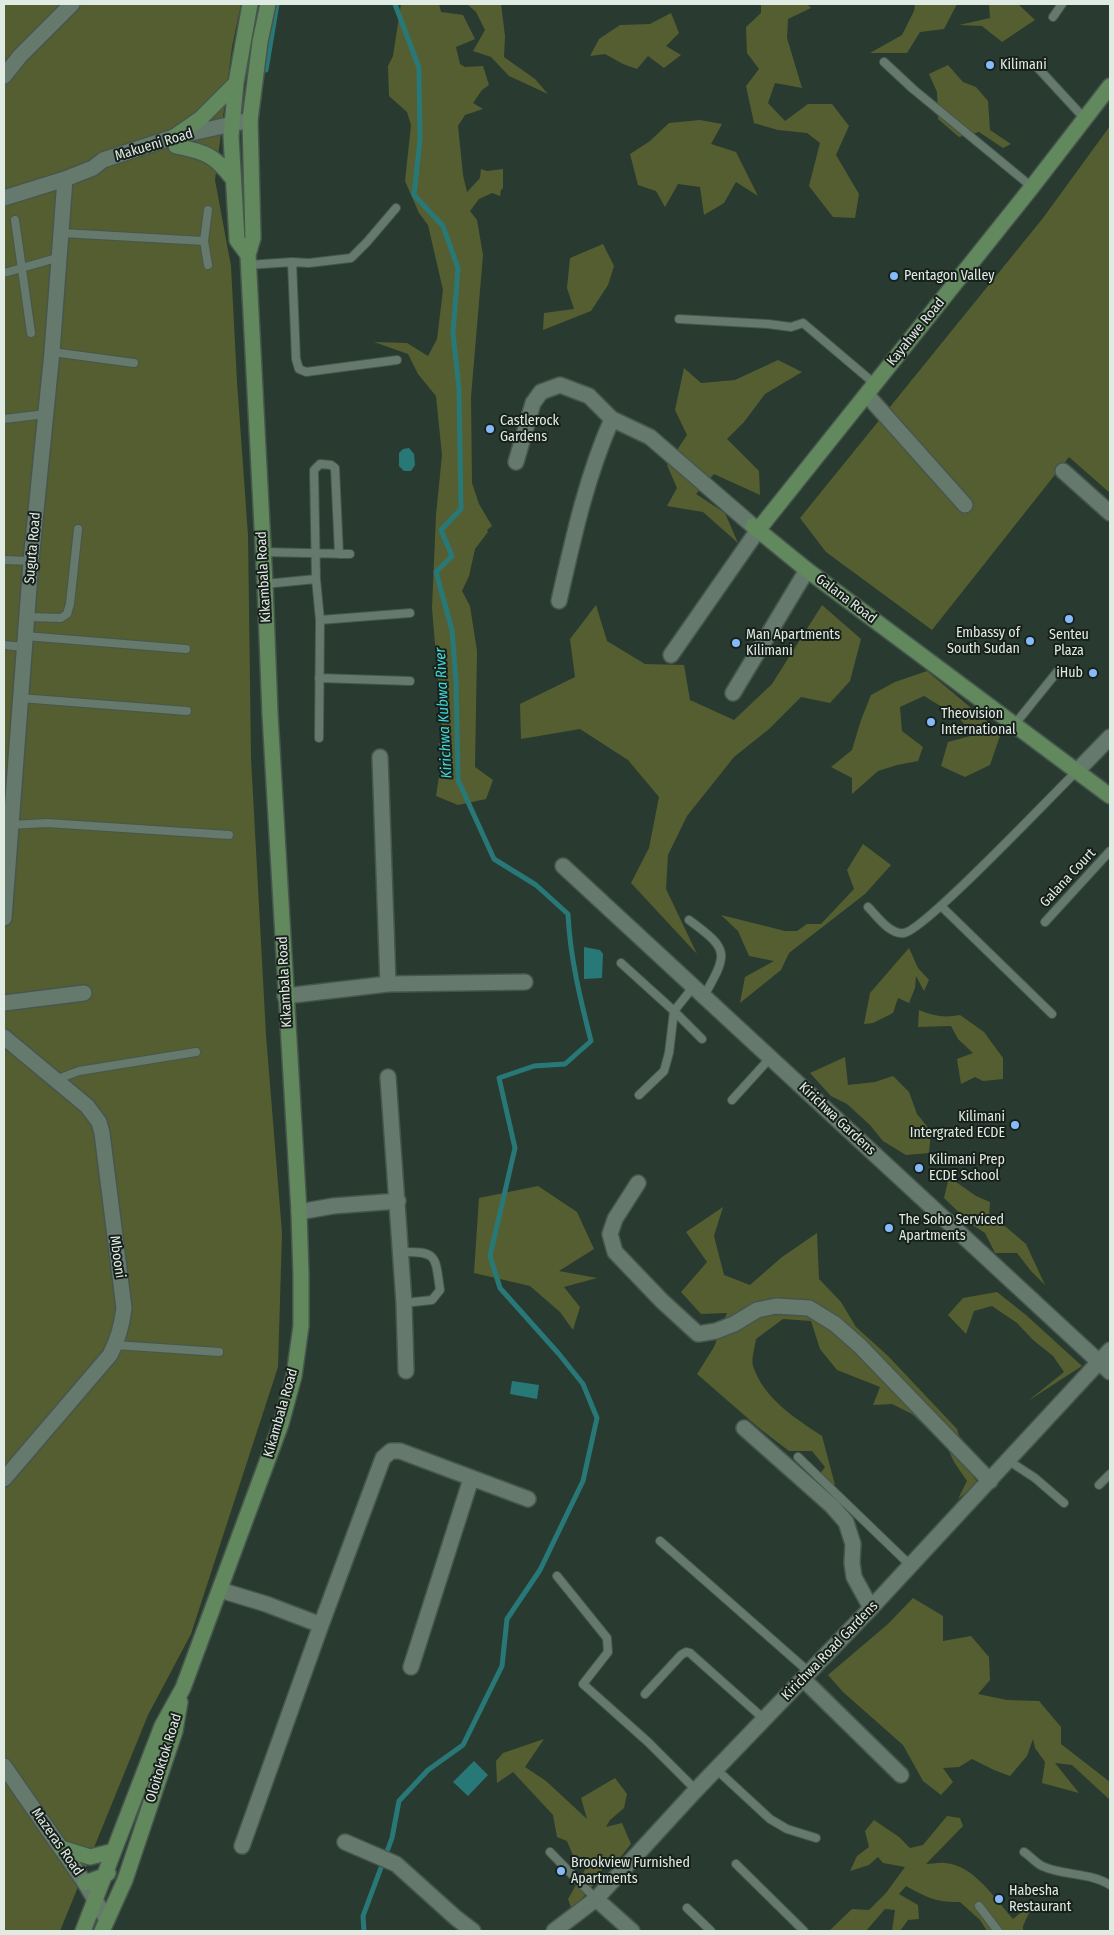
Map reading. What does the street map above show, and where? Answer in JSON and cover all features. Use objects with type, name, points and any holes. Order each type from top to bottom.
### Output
[{"type":"main road","points":[[248,260],[237,240],[232,130],[236,83],[250,4]]},
{"type":"main road","points":[[248,260],[253,238],[250,127],[260,42],[268,4]]},
{"type":"main road","points":[[233,179],[221,164],[207,154],[175,141],[236,83]]},
{"type":"main road","name":"Kayahwe Road","points":[[756,528],[871,389],[1110,86]]},
{"type":"main road","name":"Kikambala Road","points":[[183,1688],[281,1424],[294,1376],[301,1326],[299,1212],[285,996],[282,896],[270,714],[248,260]]},
{"type":"main road","name":"Galana Road","points":[[756,528],[807,570],[1110,796]]},
{"type":"main road","name":"Oloitoktok Road","points":[[104,1926],[125,1880],[175,1731],[183,1688]]},
{"type":"main road","name":"Oloitoktok Road","points":[[83,1931],[162,1726],[183,1688]]},
{"type":"main road","points":[[85,1883],[104,1876],[123,1860],[139,1838]]},
{"type":"main road","points":[[61,1848],[90,1857],[114,1851]]},
{"type":"street","points":[[4,76],[20,56],[72,4]]},
{"type":"street","points":[[4,198],[93,168],[104,169],[175,141],[250,127]]},
{"type":"street","name":"Suguta Road","points":[[4,918],[10,825],[10,740],[20,698],[31,561],[52,352],[65,179]]},
{"type":"street","name":"Galana Road","points":[[516,462],[533,403],[541,392],[550,387],[560,385],[589,396],[612,419],[650,438],[756,528]]},
{"type":"street","points":[[871,389],[966,505]]},
{"type":"street","points":[[559,601],[578,515],[596,455],[612,419]]},
{"type":"street","points":[[1063,471],[1110,513]]},
{"type":"street","points":[[671,655],[756,528]]},
{"type":"street","points":[[732,693],[807,570]]},
{"type":"street","points":[[1077,771],[1110,737]]},
{"type":"street","points":[[380,758],[388,984]]},
{"type":"street","name":"Kirichwa Gardens","points":[[563,866],[1110,1372]]},
{"type":"street","points":[[285,996],[388,984],[525,982]]},
{"type":"street","points":[[4,1003],[84,994]]},
{"type":"street","name":"Mbooni","points":[[4,1037],[87,1106],[95,1115],[102,1133],[124,1308],[122,1326],[115,1345],[100,1367],[4,1479]]},
{"type":"street","points":[[388,1077],[398,1201],[406,1371]]},
{"type":"street","points":[[638,1183],[615,1219],[610,1234],[614,1252],[698,1334],[716,1331],[734,1324],[757,1310],[776,1306],[809,1308],[835,1324],[860,1346],[990,1481]]},
{"type":"street","points":[[299,1212],[333,1206],[398,1201]]},
{"type":"street","name":"Kirichwa Road Gardens","points":[[554,1931],[596,1899],[696,1790],[1009,1461],[1110,1350]]},
{"type":"street","points":[[744,1428],[832,1506],[846,1522],[853,1544],[852,1563],[854,1577],[871,1608]]},
{"type":"street","points":[[242,1846],[383,1458],[391,1451],[400,1451],[528,1499]]},
{"type":"street","points":[[411,1667],[471,1479]]},
{"type":"street","points":[[220,1590],[266,1604],[321,1625]]},
{"type":"street","points":[[806,1675],[901,1775]]},
{"type":"street","name":"Mazeras Road","points":[[4,1766],[85,1883],[95,1901],[104,1926]]},
{"type":"street","points":[[345,1842],[396,1864],[473,1931]]},
{"type":"street","points":[[596,1899],[632,1931]]},
{"type":"lane","points":[[1052,18],[1062,4]]},
{"type":"lane","points":[[884,62],[913,89],[1032,187]]},
{"type":"lane","points":[[1037,68],[1085,119]]},
{"type":"lane","points":[[248,260],[309,263],[351,258],[396,208]]},
{"type":"lane","points":[[208,210],[204,241],[208,265]]},
{"type":"lane","points":[[15,220],[20,268],[31,333]]},
{"type":"lane","points":[[62,233],[204,241]]},
{"type":"lane","points":[[4,273],[60,257]]},
{"type":"lane","points":[[292,262],[296,359],[299,369],[306,372],[397,360]]},
{"type":"lane","points":[[679,320],[768,324],[791,327],[803,323],[871,389]]},
{"type":"lane","points":[[52,352],[134,363]]},
{"type":"lane","points":[[4,419],[46,414]]},
{"type":"lane","points":[[319,738],[320,620],[316,579],[314,470],[320,464],[331,465],[335,468],[339,554]]},
{"type":"lane","points":[[27,616],[61,618],[67,614],[70,604],[78,529]]},
{"type":"lane","points":[[263,552],[350,554]]},
{"type":"lane","points":[[4,560],[31,561]]},
{"type":"lane","points":[[265,584],[316,579]]},
{"type":"lane","points":[[320,620],[410,613]]},
{"type":"lane","points":[[4,645],[25,641],[186,649]]},
{"type":"lane","points":[[1015,724],[1057,672]]},
{"type":"lane","points":[[319,678],[410,681]]},
{"type":"lane","points":[[20,698],[187,711]]},
{"type":"lane","points":[[868,907],[889,928],[897,932],[904,933],[909,931],[941,906],[1077,771]]},
{"type":"lane","points":[[10,825],[47,823],[230,835]]},
{"type":"lane","name":"Galana Court","points":[[1045,922],[1110,851]]},
{"type":"lane","points":[[941,906],[1052,1014]]},
{"type":"lane","points":[[639,1095],[664,1071],[669,1053],[674,1011],[699,991],[720,967],[722,955],[719,946],[711,936],[689,920]]},
{"type":"lane","points":[[621,963],[702,1038]]},
{"type":"lane","points":[[55,1080],[79,1071],[196,1052]]},
{"type":"lane","points":[[732,1100],[771,1057]]},
{"type":"lane","points":[[401,1252],[424,1251],[432,1256],[436,1263],[440,1290],[432,1300],[404,1303]]},
{"type":"lane","points":[[115,1345],[219,1352]]},
{"type":"lane","points":[[798,1457],[910,1566]]},
{"type":"lane","points":[[1009,1461],[1035,1478],[1064,1503]]},
{"type":"lane","points":[[1100,1485],[1110,1474]]},
{"type":"lane","points":[[660,1541],[806,1675]]},
{"type":"lane","points":[[557,1576],[607,1638],[608,1652],[584,1684],[648,1742],[696,1790]]},
{"type":"lane","points":[[645,1694],[686,1652],[690,1653],[764,1720]]},
{"type":"lane","points":[[717,1770],[770,1819],[787,1829],[816,1838]]},
{"type":"lane","points":[[550,1852],[596,1899]]},
{"type":"lane","points":[[1024,1852],[1040,1865],[1052,1870],[1104,1881],[1110,1885]]},
{"type":"lane","points":[[736,1864],[804,1931]]},
{"type":"lane","points":[[979,1906],[998,1931]]},
{"type":"lane","points":[[687,1908],[711,1931]]},
{"type":"green space","points":[[4,4],[241,4],[232,47],[215,180],[231,266],[248,535],[251,758],[266,1035],[282,1233],[278,1367],[191,1634],[148,1715],[60,1931],[4,1931]]},
{"type":"green space","points":[[401,4],[439,4],[441,12],[463,15],[475,39],[456,47],[460,64],[465,67],[483,66],[489,85],[482,90],[473,103],[483,109],[465,115],[458,126],[463,175],[467,192],[480,178],[481,169],[487,171],[503,169],[503,188],[500,196],[492,193],[479,199],[470,211],[477,220],[483,255],[471,397],[472,483],[479,504],[492,526],[487,530],[488,532],[475,549],[469,576],[462,591],[470,606],[477,651],[475,767],[493,780],[486,799],[458,805],[436,796],[442,757],[442,746],[438,744],[442,742],[442,728],[432,608],[436,515],[442,455],[436,396],[418,374],[408,354],[374,342],[407,343],[428,356],[437,339],[443,290],[428,225],[419,213],[405,181],[411,125],[407,112],[389,96],[388,66],[393,56]]},
{"type":"green space","points":[[467,4],[501,4],[505,36],[504,57],[535,79],[548,94],[509,76],[491,57],[473,51],[485,30],[476,12]]},
{"type":"green space","points":[[761,4],[807,4],[811,8],[788,19],[787,38],[802,88],[775,83],[768,103],[785,121],[808,104],[832,104],[849,126],[836,155],[859,194],[855,218],[833,217],[809,186],[820,143],[807,133],[778,130],[754,123],[746,86],[759,69],[747,53],[746,27],[761,13]]},
{"type":"green space","points":[[915,4],[957,4],[944,29],[920,32],[907,53],[870,53],[902,35],[914,11]]},
{"type":"green space","points":[[989,4],[1018,4],[1035,20],[1002,42],[982,26],[959,25],[990,18]]},
{"type":"green space","points":[[671,13],[679,33],[666,46],[681,55],[664,68],[648,56],[637,69],[605,54],[590,56],[599,39],[620,25],[650,24]]},
{"type":"green space","points":[[948,65],[963,82],[976,87],[988,101],[990,130],[1011,144],[1003,148],[979,132],[959,137],[938,119],[937,92],[929,74]]},
{"type":"green space","points":[[700,120],[722,124],[711,144],[736,152],[758,196],[736,182],[724,203],[704,215],[700,187],[678,184],[665,207],[656,191],[638,185],[630,154],[650,141],[669,123]]},
{"type":"green space","points":[[1110,126],[1110,493],[1069,457],[932,630],[826,552],[800,518],[1043,218]]},
{"type":"green space","points":[[603,244],[614,266],[608,285],[591,311],[543,330],[544,313],[574,309],[567,288],[570,258]]},
{"type":"green space","points":[[778,360],[802,372],[765,394],[744,422],[727,439],[759,471],[760,495],[714,474],[696,494],[725,513],[738,543],[703,512],[667,506],[677,488],[667,465],[687,435],[675,410],[684,368],[701,383],[735,380]]},
{"type":"green space","points":[[596,605],[607,641],[645,664],[684,665],[690,700],[734,720],[772,684],[822,605],[861,639],[850,681],[830,703],[801,697],[769,729],[734,757],[687,816],[668,855],[666,889],[697,954],[631,883],[649,848],[659,797],[628,760],[580,729],[521,739],[520,704],[575,677],[570,639]]},
{"type":"green space","points":[[927,671],[1001,733],[990,765],[965,777],[941,766],[948,742],[974,735],[957,716],[924,696],[900,707],[902,731],[923,747],[918,761],[878,771],[852,794],[852,778],[831,767],[852,750],[871,695],[895,682]]},
{"type":"green space","points":[[863,844],[891,865],[865,894],[789,953],[781,970],[740,1003],[745,977],[774,961],[749,956],[738,931],[721,915],[785,931],[797,931],[807,924],[821,924],[854,889],[847,870]]},
{"type":"green space","points":[[909,948],[918,968],[929,980],[924,991],[916,976],[915,988],[909,1003],[898,998],[893,1013],[873,1023],[864,1024],[870,993]]},
{"type":"green space","points":[[919,1010],[939,1016],[960,1015],[984,1032],[1003,1058],[1003,1079],[983,1081],[975,1077],[961,1084],[957,1059],[973,1053],[958,1039],[951,1026],[918,1027]]},
{"type":"green space","points":[[845,1057],[848,1085],[875,1082],[893,1076],[909,1092],[917,1114],[931,1131],[929,1153],[906,1155],[883,1141],[870,1125],[847,1104],[831,1096],[810,1073]]},
{"type":"green space","points":[[949,1177],[976,1196],[990,1202],[989,1218],[1006,1227],[1026,1244],[1045,1285],[1017,1253],[995,1253],[985,1233],[971,1224],[944,1198]]},
{"type":"green space","points":[[538,1186],[577,1212],[594,1249],[559,1271],[597,1278],[564,1287],[580,1307],[573,1330],[560,1312],[530,1286],[474,1273],[479,1198]]},
{"type":"green space","points":[[723,1207],[714,1236],[724,1275],[750,1285],[782,1257],[817,1233],[819,1279],[841,1302],[856,1327],[888,1356],[957,1429],[971,1473],[978,1483],[958,1499],[967,1481],[948,1449],[912,1414],[892,1404],[873,1405],[880,1387],[837,1370],[820,1349],[811,1321],[783,1319],[756,1339],[753,1366],[758,1378],[773,1398],[791,1415],[822,1436],[835,1485],[813,1483],[825,1467],[812,1451],[789,1451],[759,1428],[697,1374],[714,1347],[727,1313],[701,1314],[681,1292],[707,1262],[686,1232]]},
{"type":"green space","points":[[997,1292],[1026,1315],[1082,1366],[1028,1401],[1064,1372],[1053,1356],[1033,1340],[1017,1323],[992,1306],[974,1311],[966,1334],[948,1315],[963,1298]]},
{"type":"green space","points":[[913,1598],[943,1616],[943,1641],[971,1636],[989,1657],[990,1680],[978,1694],[1007,1700],[1039,1701],[1061,1727],[1061,1744],[1110,1782],[1110,1800],[1072,1765],[1055,1763],[1079,1793],[1042,1783],[1045,1762],[1035,1748],[1033,1739],[1027,1756],[1010,1776],[972,1759],[959,1767],[943,1768],[953,1782],[941,1795],[923,1781],[903,1745],[843,1692],[828,1675],[888,1624]]},
{"type":"green space","points":[[544,1739],[525,1767],[546,1781],[587,1819],[581,1798],[615,1778],[627,1794],[624,1808],[610,1820],[606,1827],[622,1823],[631,1844],[619,1859],[606,1861],[596,1882],[572,1910],[568,1899],[586,1868],[574,1858],[567,1841],[557,1837],[553,1815],[513,1772],[497,1783],[496,1761],[503,1753]]},
{"type":"green space","points":[[947,1816],[960,1818],[963,1826],[926,1864],[945,1863],[956,1865],[975,1876],[1013,1919],[1034,1902],[1023,1926],[1023,1931],[987,1931],[980,1920],[960,1902],[932,1898],[906,1886],[899,1894],[918,1905],[919,1919],[908,1920],[900,1931],[892,1931],[895,1910],[885,1909],[866,1931],[829,1931],[852,1909],[869,1910],[886,1893],[905,1867],[883,1863],[878,1857],[869,1865],[850,1871],[857,1856],[869,1847],[865,1831],[874,1820],[899,1837],[910,1848],[923,1845]]},
{"type":"water","points":[[409,448],[414,454],[415,465],[411,471],[404,471],[399,466],[399,453],[403,449]]},
{"type":"water","points":[[584,947],[600,950],[603,954],[602,978],[584,979]]},
{"type":"water","points":[[512,1381],[539,1385],[537,1399],[510,1394]]},
{"type":"water","points":[[474,1761],[488,1775],[468,1796],[453,1782]]},
{"type":"waterway","points":[[266,70],[277,4]]},
{"type":"waterway","name":"Kirichwa Kubwa River","points":[[364,1931],[363,1916],[392,1838],[399,1801],[428,1770],[463,1745],[502,1666],[507,1619],[540,1570],[583,1481],[597,1418],[583,1384],[500,1288],[490,1256],[515,1148],[499,1078],[534,1066],[565,1064],[591,1041],[573,962],[568,914],[536,885],[494,859],[458,780],[456,681],[452,630],[436,572],[452,556],[441,530],[461,509],[459,389],[453,333],[458,268],[443,226],[414,195],[420,140],[419,68],[395,4]]},
{"type":"place","name":"Kilimani","points":[[990,65]]},
{"type":"place","name":"Pentagon Valley","points":[[894,276]]},
{"type":"place","name":"Castlerock Gardens","points":[[490,429]]},
{"type":"place","name":"Senteu Plaza","points":[[1069,619]]},
{"type":"place","name":"Embassy of South Sudan","points":[[1030,641]]},
{"type":"place","name":"Man Apartments Kilimani","points":[[736,643]]},
{"type":"place","name":"iHub","points":[[1093,673]]},
{"type":"place","name":"Theovision International","points":[[931,722]]},
{"type":"place","name":"Kilimani Intergrated ECDE","points":[[1015,1125]]},
{"type":"place","name":"Kilimani Prep ECDE School","points":[[919,1168]]},
{"type":"place","name":"The Soho Serviced Apartments","points":[[889,1228]]},
{"type":"place","name":"Brookview Furnished Apartments","points":[[561,1871]]},
{"type":"place","name":"Habesha Restaurant","points":[[999,1899]]}]
